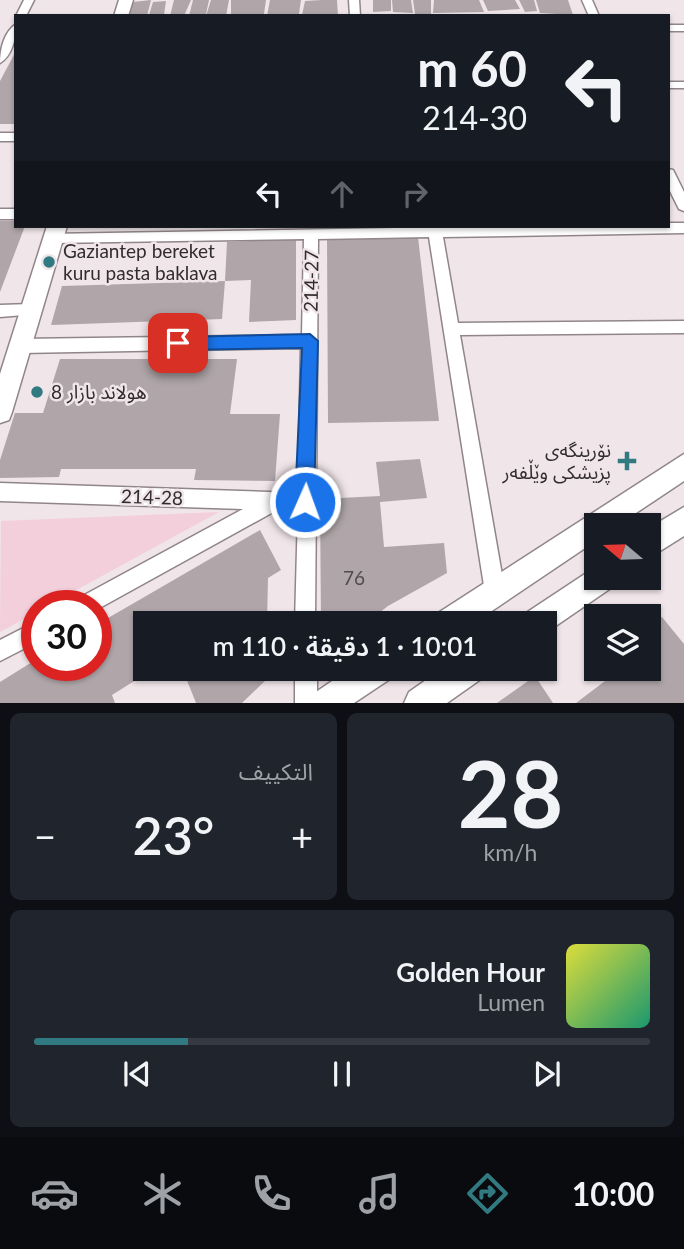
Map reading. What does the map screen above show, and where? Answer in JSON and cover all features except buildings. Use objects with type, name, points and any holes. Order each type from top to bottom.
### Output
[{"type":"main road","points":[[0,412],[55,232]]},
{"type":"main road","points":[[466,611],[684,466]]},
{"type":"main road","points":[[662,535],[684,520]]},
{"type":"main road","points":[[553,611],[584,590]]},
{"type":"main road","points":[[327,703],[360,681]]},
{"type":"main road","points":[[420,703],[451,681]]},
{"type":"street","points":[[0,60],[14,31]]},
{"type":"street","points":[[670,177],[684,206]]},
{"type":"street","points":[[55,232],[435,232],[684,228]]},
{"type":"street","name":"214-27","points":[[305,611],[310,341],[317,231]]},
{"type":"street","points":[[435,232],[495,592]]},
{"type":"street","points":[[0,311],[31,310]]},
{"type":"street","points":[[451,329],[684,327]]},
{"type":"street","points":[[20,346],[310,341]]},
{"type":"street","name":"214-28","points":[[0,492],[305,502]]},
{"type":"street","points":[[112,591],[274,502]]},
{"type":"street","points":[[0,651],[21,640]]},
{"type":"street","points":[[306,681],[306,703]]},
{"type":"shaded area","points":[[219,512],[76,590],[21,590],[21,621],[0,632],[1,521]]},
{"type":"place","name":"Gaziantep bereket kuru pasta baklava","points":[[49,262]]},
{"type":"place","name":"هولاند بازار 8","points":[[37,392]]},
{"type":"place","name":"نۆرینگەی پزیشکی وێڵفەر","points":[[627,461]]},
{"type":"route","points":[[178,343],[310,341],[305,502]]}]
